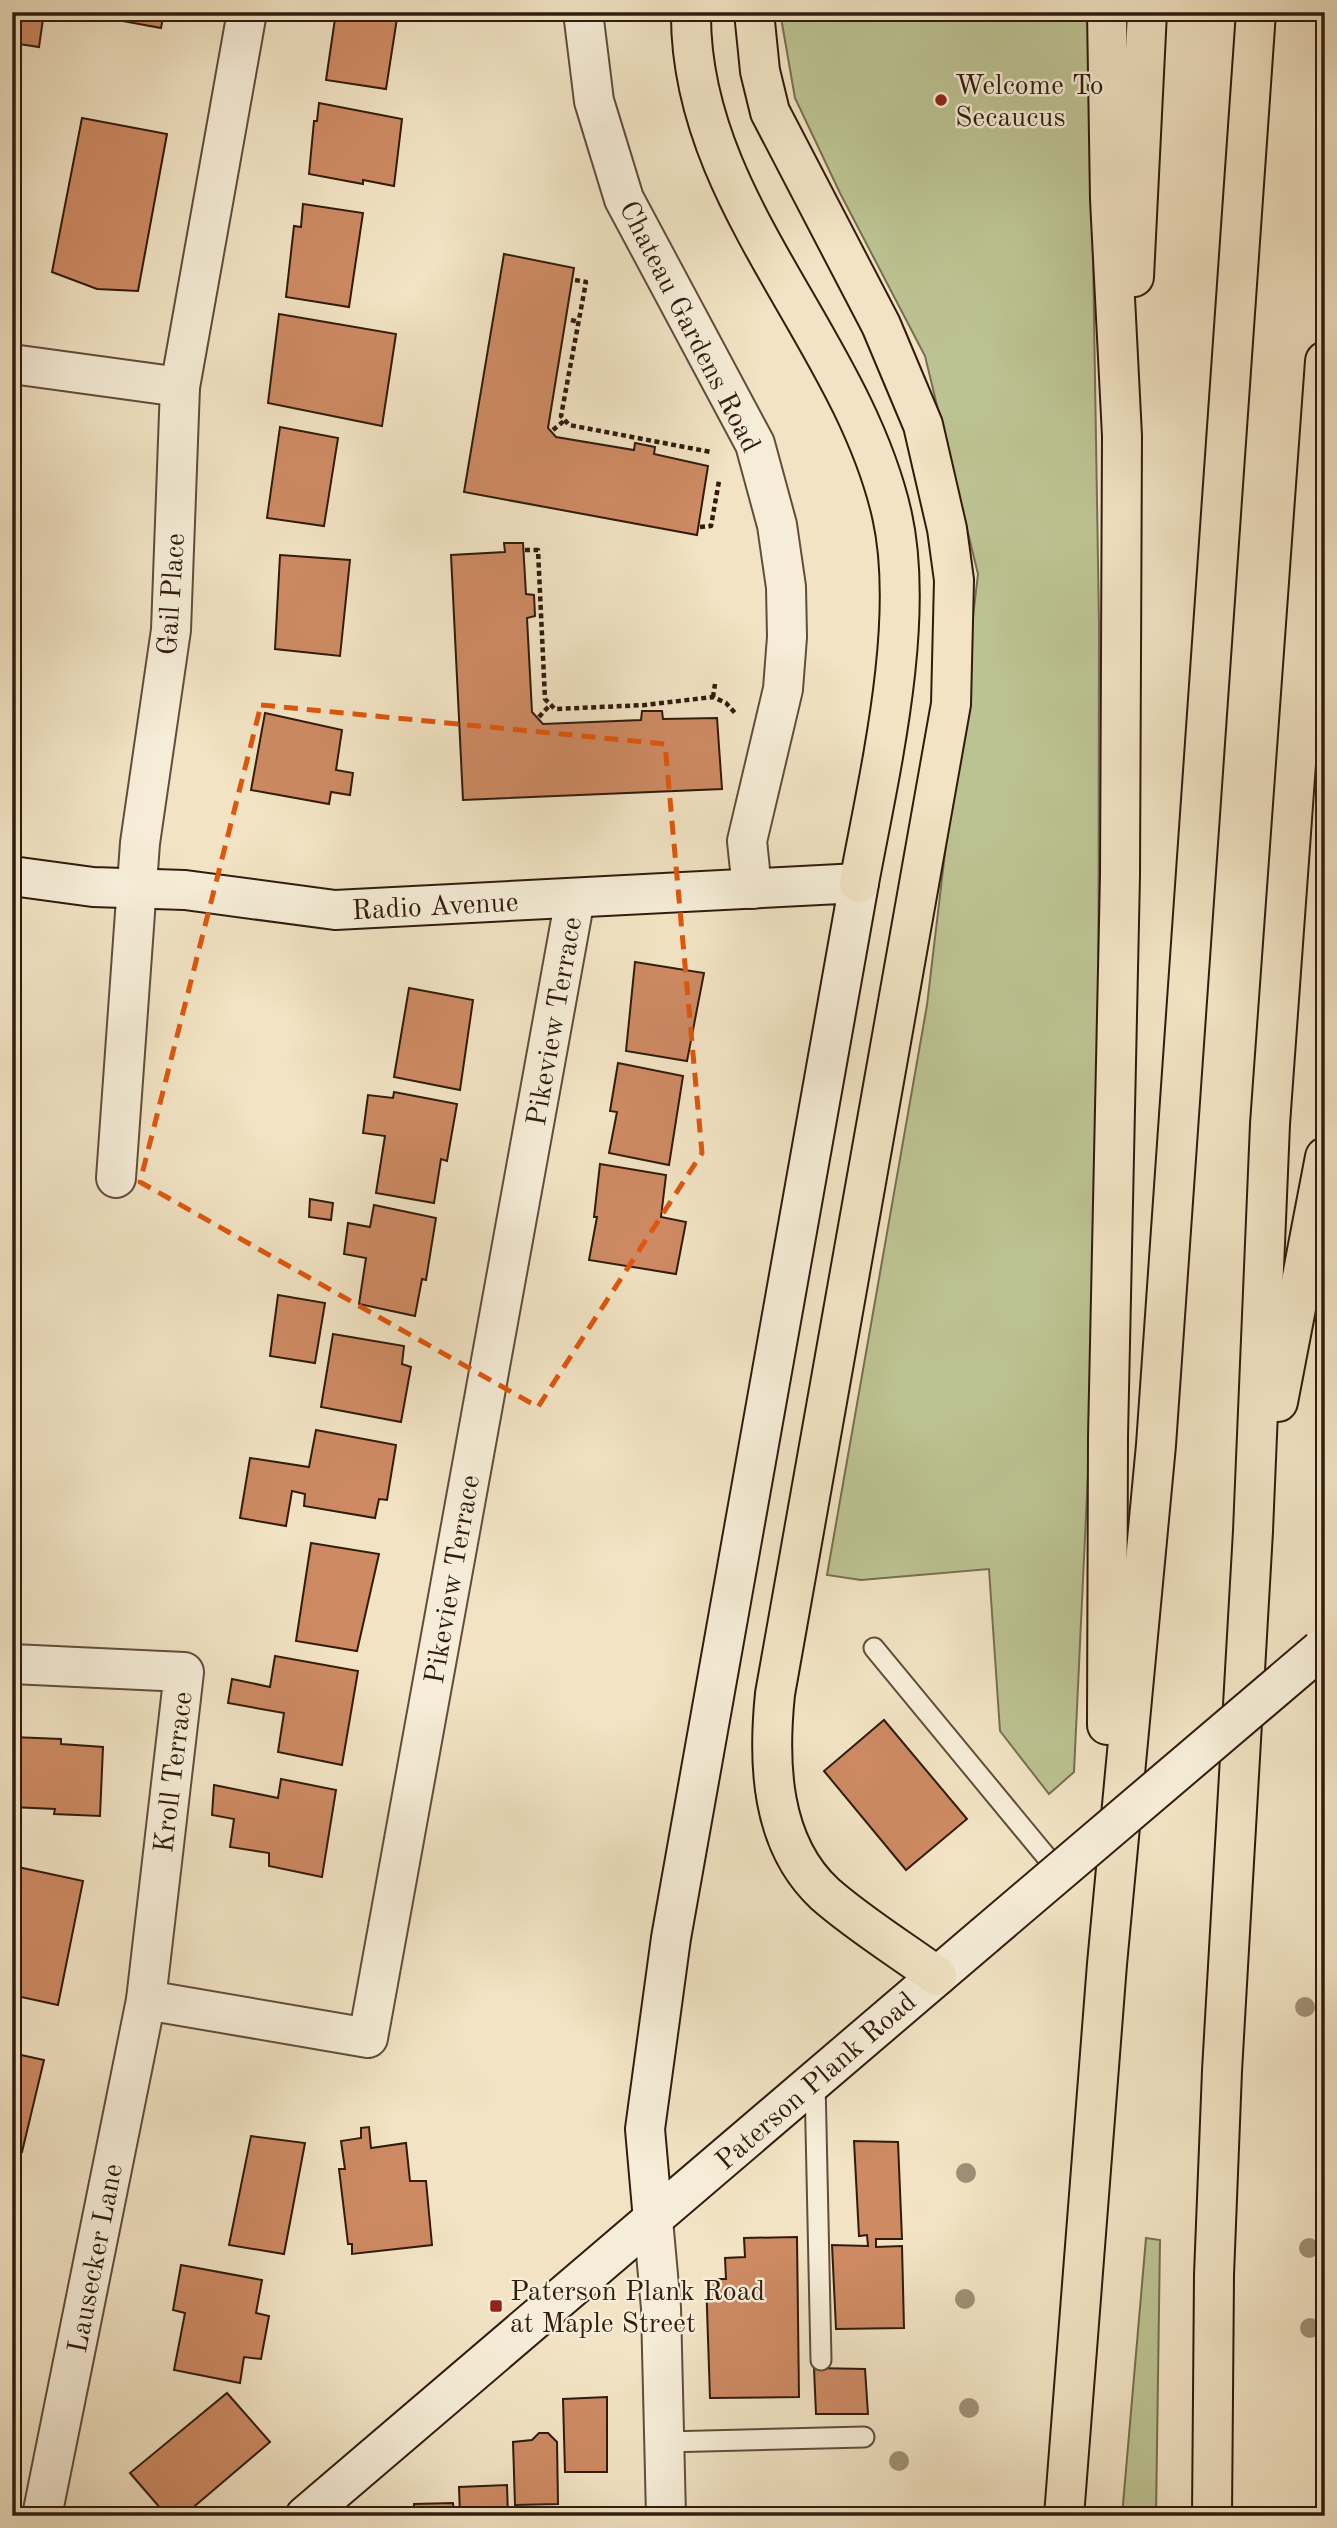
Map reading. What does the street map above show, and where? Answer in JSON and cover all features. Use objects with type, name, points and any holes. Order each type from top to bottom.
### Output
[{"type":"main road","points":[[691,12],[695,66],[716,144],[757,230],[846,391],[879,468],[896,533],[900,572],[893,676],[884,754],[859,883]]},
{"type":"main road","points":[[754,12],[760,71],[769,113],[881,325],[923,425],[947,529],[954,580],[951,704],[775,1694],[771,1730],[771,1769],[776,1802],[802,1865],[823,1892],[937,1976]]},
{"type":"main road","points":[[1107,12],[1110,199],[1122,436],[1119,916],[1108,1437],[1107,1964]]},
{"type":"main road","points":[[1122,436],[1140,198],[1147,12]]},
{"type":"main road","points":[[1064,2516],[1107,1964],[1156,1445],[1256,12]]},
{"type":"main road","points":[[1212,2516],[1214,2275],[1222,2071],[1253,1531],[1270,1124],[1325,361]]},
{"type":"main road","points":[[1253,1531],[1325,1157]]},
{"type":"street","name":"Gail Place","points":[[116,1178],[140,844],[171,630],[180,387],[247,12]]},
{"type":"street","name":"Chateau Gardens Road","points":[[583,12],[594,101],[624,199],[755,444],[777,526],[786,587],[787,637],[783,689],[747,841],[752,889]]},
{"type":"street","points":[[12,364],[180,387]]},
{"type":"street","name":"Radio Avenue","points":[[12,876],[93,887],[185,890],[335,910],[859,883]]},
{"type":"street","points":[[666,2516],[661,2308],[645,2129],[671,1938],[859,883]]},
{"type":"street","name":"Pikeview Terrace","points":[[146,2000],[368,2038],[575,898]]},
{"type":"street","name":"Paterson Plank Road","points":[[305,2516],[1322,1648]]},
{"type":"street","name":"Kroll Terrace","points":[[12,1664],[184,1672],[146,2000]]},
{"type":"street","name":"Lausecker Lane","points":[[42,2516],[146,2000]]},
{"type":"lane","points":[[874,1648],[1059,1872]]},
{"type":"lane","points":[[815,2080],[821,2360]]},
{"type":"lane","points":[[665,2442],[864,2437]]},
{"type":"path","points":[[575,280],[586,282],[561,416],[569,425],[719,455]]},
{"type":"path","points":[[571,320],[579,322]]},
{"type":"path","points":[[554,430],[565,420]]},
{"type":"path","points":[[525,550],[538,550],[545,699],[555,709],[651,707],[713,697],[726,703],[746,727],[774,734]]},
{"type":"path","points":[[713,697],[715,684]]},
{"type":"path","points":[[539,717],[550,705]]},
{"type":"highlighted area","points":[[261,705],[665,744],[702,1153],[538,1407],[140,1182]]},
{"type":"green space","points":[[780,12],[1089,12],[1099,623],[1098,1259],[1074,1772],[1049,1794],[1000,1731],[989,1569],[861,1580],[827,1575],[927,1005],[978,574],[925,356],[840,193],[795,98]]},
{"type":"green space","points":[[1146,2238],[1160,2240],[1156,2516],[1122,2516]]},
{"type":"building","points":[[12,12],[44,12],[39,47],[12,43]]},
{"type":"building","points":[[90,12],[164,12],[161,28],[90,15]]},
{"type":"building","points":[[336,12],[398,12],[386,89],[326,80]]},
{"type":"building","points":[[319,103],[402,119],[394,186],[363,180],[363,184],[309,174],[314,121],[317,121]]},
{"type":"building","points":[[82,118],[167,134],[138,291],[97,289],[52,272]]},
{"type":"building","points":[[303,204],[363,213],[349,307],[286,297],[294,226],[301,227]]},
{"type":"building","points":[[504,254],[574,268],[548,428],[556,437],[634,450],[635,443],[655,447],[654,454],[708,466],[697,535],[464,492]]},
{"type":"building","points":[[279,314],[396,334],[382,426],[268,403]]},
{"type":"building","points":[[280,427],[338,438],[324,526],[267,518]]},
{"type":"building","points":[[504,543],[523,543],[526,594],[534,595],[535,616],[527,618],[532,712],[543,724],[641,720],[642,711],[662,711],[663,719],[717,718],[722,789],[463,800],[451,555],[505,552]]},
{"type":"building","points":[[280,555],[350,560],[340,656],[275,649]]},
{"type":"building","points":[[265,713],[342,730],[336,770],[353,773],[350,795],[331,792],[329,804],[251,790]]},
{"type":"building","points":[[635,962],[704,973],[687,1061],[626,1051]]},
{"type":"building","points":[[409,988],[473,1000],[460,1090],[394,1077]]},
{"type":"building","points":[[618,1063],[683,1076],[669,1165],[609,1153],[617,1112],[610,1111]]},
{"type":"building","points":[[394,1092],[457,1104],[447,1161],[441,1159],[434,1203],[376,1193],[385,1136],[363,1133],[368,1095],[393,1098]]},
{"type":"building","points":[[600,1164],[666,1175],[661,1217],[686,1222],[676,1274],[589,1260],[597,1217],[594,1217]]},
{"type":"building","points":[[310,1199],[333,1203],[331,1220],[309,1217]]},
{"type":"building","points":[[374,1205],[436,1218],[426,1280],[422,1279],[415,1316],[359,1304],[366,1258],[344,1254],[348,1223],[370,1227]]},
{"type":"building","points":[[278,1295],[325,1303],[315,1363],[270,1356]]},
{"type":"building","points":[[333,1334],[404,1346],[402,1364],[411,1367],[401,1422],[321,1407]]},
{"type":"building","points":[[316,1430],[396,1445],[387,1500],[379,1499],[375,1518],[304,1506],[305,1494],[292,1491],[286,1526],[240,1518],[250,1458],[309,1467]]},
{"type":"building","points":[[311,1543],[379,1554],[357,1651],[296,1641]]},
{"type":"building","points":[[275,1656],[358,1671],[342,1765],[278,1752],[284,1713],[228,1703],[232,1679],[270,1687]]},
{"type":"building","points":[[884,1720],[967,1819],[906,1870],[824,1771]]},
{"type":"building","points":[[12,1737],[61,1739],[61,1744],[103,1747],[100,1816],[54,1814],[55,1809],[12,1807]]},
{"type":"building","points":[[281,1779],[336,1790],[322,1877],[269,1866],[269,1853],[230,1847],[234,1819],[212,1815],[214,1785],[278,1798]]},
{"type":"building","points":[[18,1867],[83,1881],[58,2005],[12,1995],[12,1879],[16,1880]]},
{"type":"building","points":[[12,2053],[44,2060],[22,2152],[12,2150]]},
{"type":"building","points":[[369,2127],[371,2148],[406,2143],[410,2181],[426,2181],[432,2245],[352,2254],[352,2244],[348,2244],[339,2169],[345,2169],[341,2141],[361,2138],[361,2128]]},
{"type":"building","points":[[251,2136],[305,2143],[284,2254],[229,2245]]},
{"type":"building","points":[[854,2141],[898,2142],[902,2239],[876,2239],[876,2247],[902,2246],[904,2328],[836,2329],[832,2245],[868,2246],[867,2235],[859,2236]]},
{"type":"building","points":[[797,2237],[799,2397],[710,2398],[706,2279],[726,2279],[725,2258],[745,2257],[744,2238]]},
{"type":"building","points":[[181,2265],[262,2280],[256,2313],[269,2316],[261,2359],[244,2357],[240,2383],[174,2370],[185,2313],[173,2310]]},
{"type":"building","points":[[814,2368],[865,2369],[868,2414],[816,2414]]},
{"type":"building","points":[[227,2393],[270,2442],[183,2516],[167,2516],[130,2473]]},
{"type":"building","points":[[607,2397],[607,2472],[565,2472],[563,2399]]},
{"type":"building","points":[[539,2433],[548,2433],[557,2442],[558,2504],[515,2505],[513,2442],[532,2440]]},
{"type":"building","points":[[507,2485],[508,2516],[460,2516],[459,2487]]},
{"type":"building","points":[[453,2503],[454,2516],[414,2516],[414,2504]]},
{"type":"place","name":"Welcome To Secaucus","points":[[941,100]]},
{"type":"place","name":"Paterson Plank Road at Maple Street","points":[[496,2306]]}]
